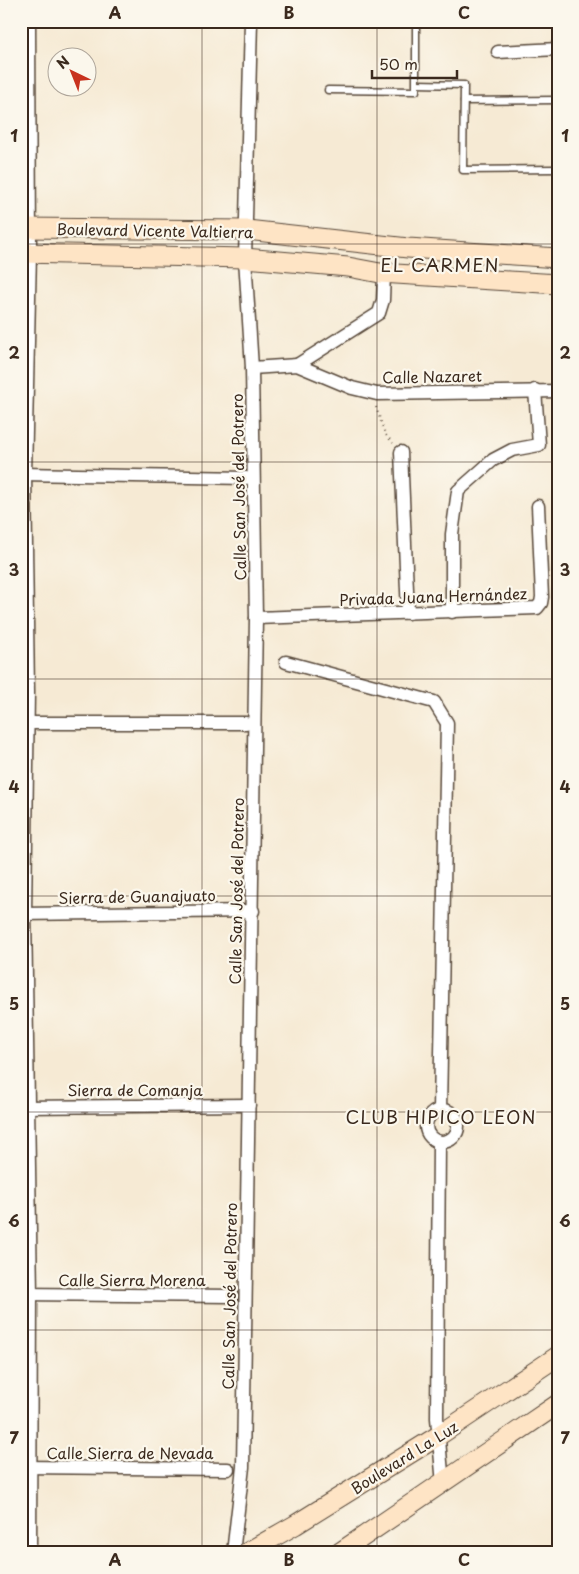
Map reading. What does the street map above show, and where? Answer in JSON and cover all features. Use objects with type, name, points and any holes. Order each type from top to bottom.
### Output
[{"type":"main road","name":"Boulevard Vicente Valtierra","points":[[26,228],[247,230],[408,248],[558,258]]},
{"type":"main road","name":"Boulevard Vicente Valtierra","points":[[26,253],[245,258],[348,267],[384,273],[558,284]]},
{"type":"main road","name":"Boulevard La Luz","points":[[246,1553],[295,1525],[438,1436],[558,1356]]},
{"type":"main road","points":[[340,1553],[558,1404]]},
{"type":"street","points":[[29,21],[25,72],[23,914],[26,1467],[30,1553]]},
{"type":"street","name":"Calle San José del Potrero","points":[[233,1553],[242,1467],[253,911],[256,618],[252,368],[245,258],[251,21]]},
{"type":"street","points":[[498,52],[558,49]]},
{"type":"street","points":[[297,365],[379,313],[383,300],[384,273]]},
{"type":"street","name":"Calle Nazaret","points":[[252,368],[297,365],[352,388],[372,393],[558,391]]},
{"type":"street","points":[[452,612],[452,534],[458,491],[493,460],[512,450],[540,445],[535,390]]},
{"type":"street","points":[[401,452],[408,613]]},
{"type":"street","points":[[23,474],[246,478]]},
{"type":"street","name":"Privada Juana Hernández","points":[[256,618],[531,609],[540,605],[542,597],[538,506]]},
{"type":"street","points":[[286,662],[414,695],[434,702],[448,723],[440,1110]]},
{"type":"street","points":[[24,723],[246,723]]},
{"type":"street","name":"Sierra de Guanajuato","points":[[23,914],[253,911]]},
{"type":"street","name":"Sierra de Comanja","points":[[25,1106],[249,1105]]},
{"type":"street","points":[[448,1110],[458,1122],[458,1130],[454,1138],[447,1142],[439,1142],[431,1139],[426,1130],[426,1121],[431,1113],[448,1110]]},
{"type":"street","points":[[439,1142],[438,1436],[442,1484]]},
{"type":"street","name":"Calle Sierra Morena","points":[[26,1294],[232,1296]]},
{"type":"street","name":"Calle Sierra de Nevada","points":[[26,1467],[228,1468]]},
{"type":"lane","points":[[328,90],[416,91],[416,21]]},
{"type":"lane","points":[[417,84],[464,85],[463,170],[558,169]]},
{"type":"lane","points":[[464,101],[558,100]]},
{"type":"path","points":[[372,393],[385,434],[401,452]]},
{"type":"district","name":"EL CARMEN","points":[[440,264]]},
{"type":"district","name":"CLUB HIPICO LEON","points":[[441,1116]]}]
